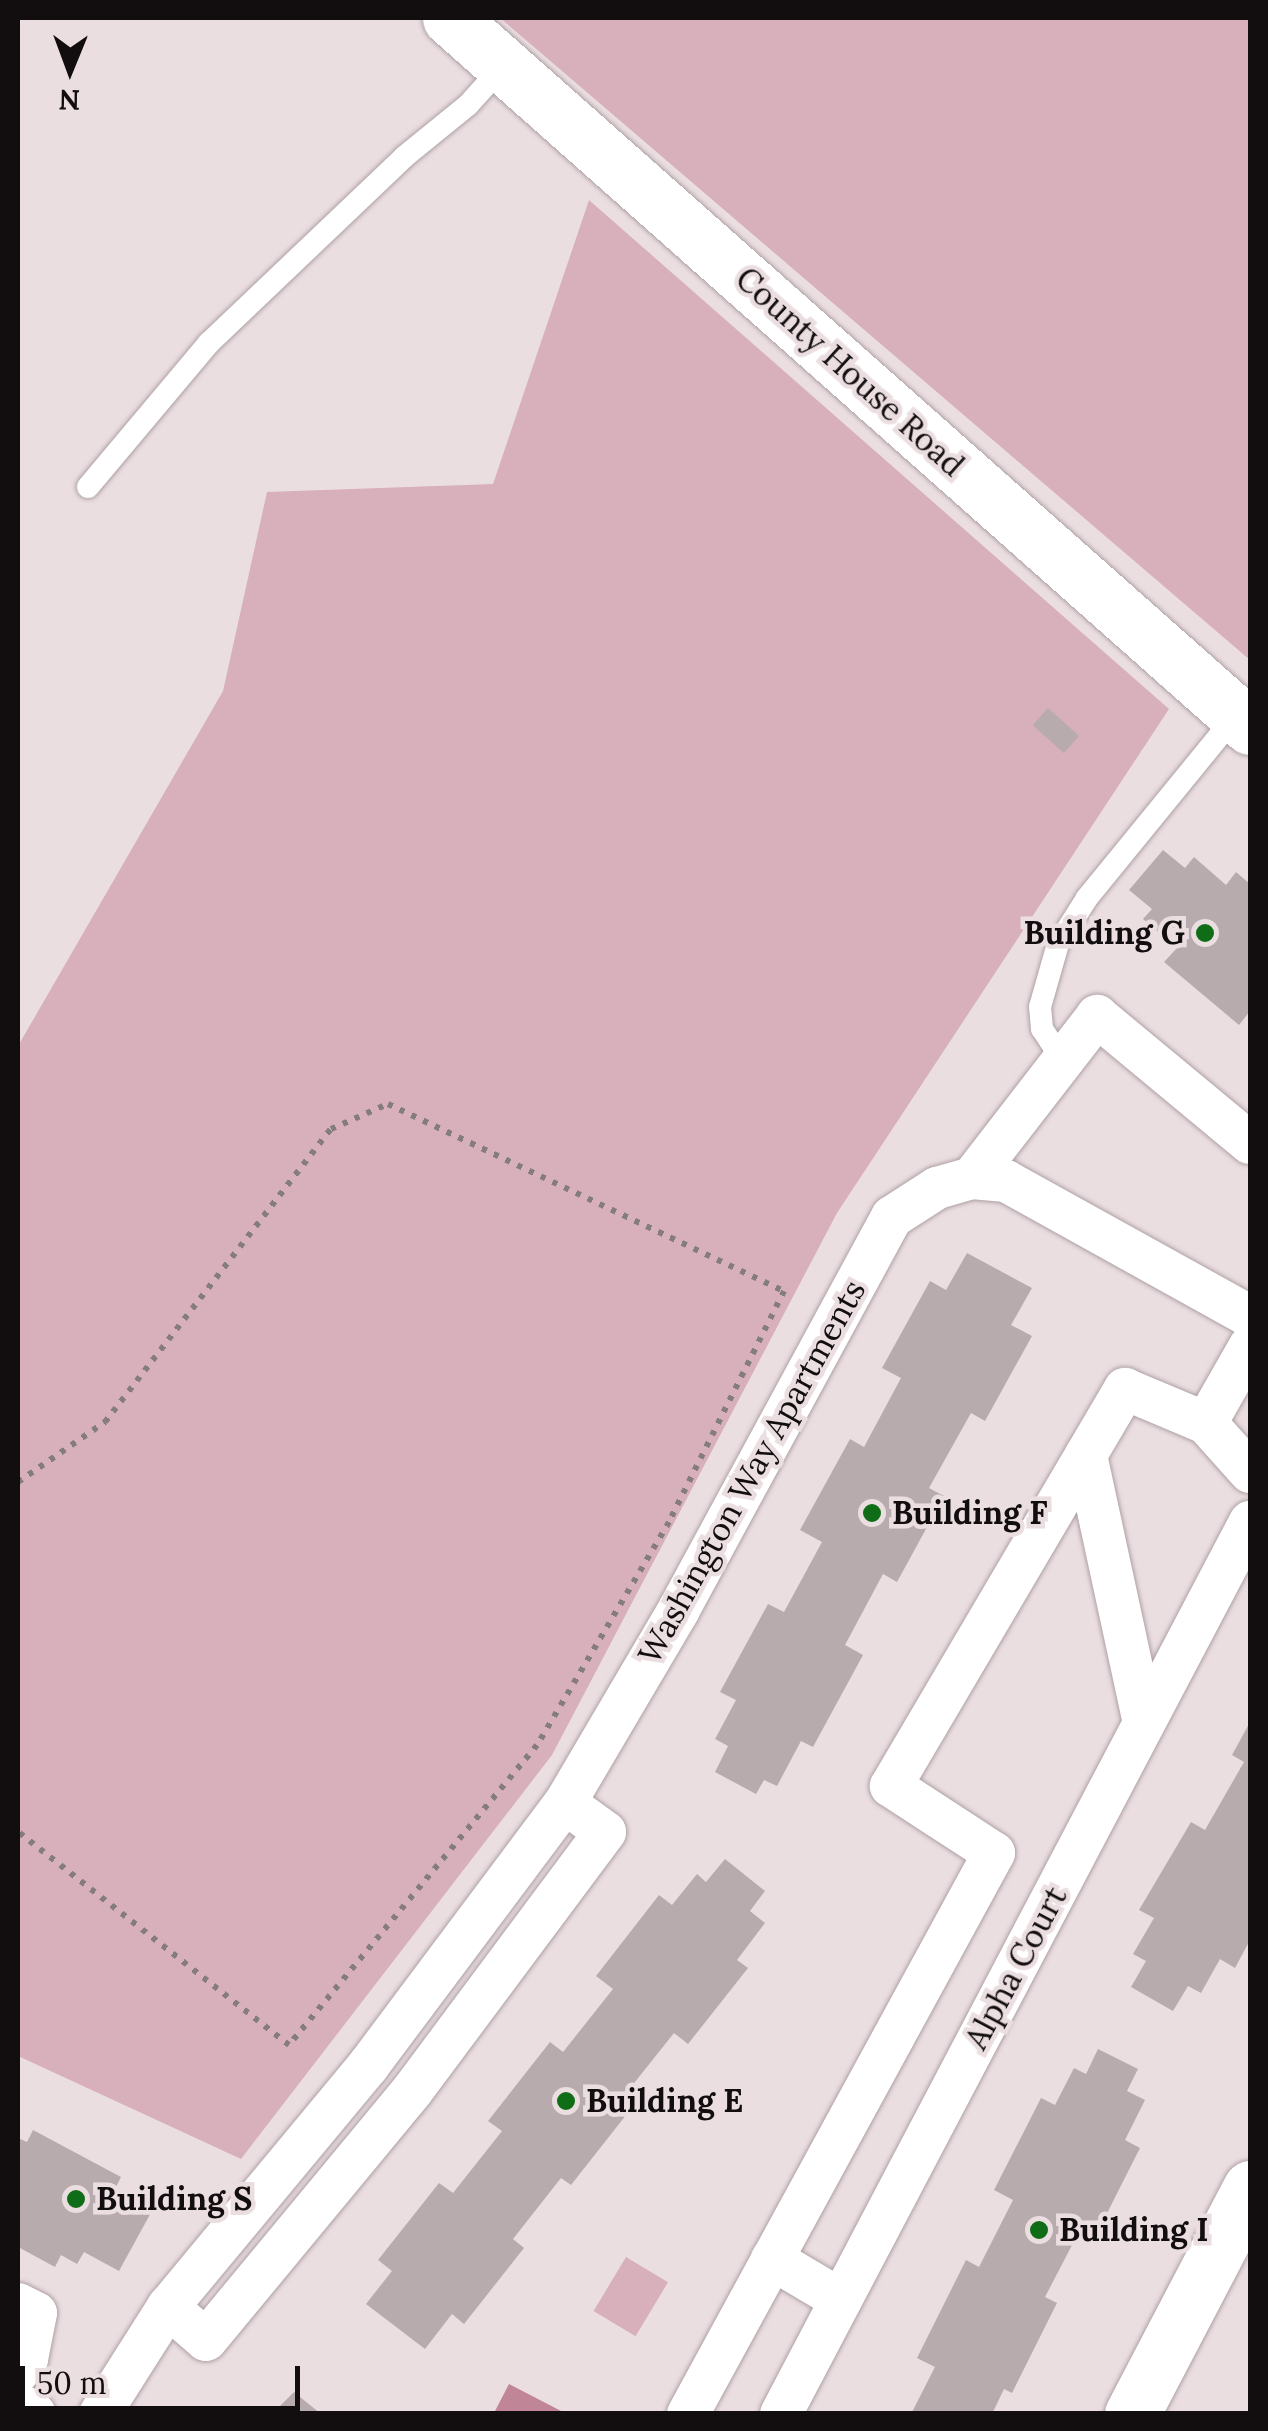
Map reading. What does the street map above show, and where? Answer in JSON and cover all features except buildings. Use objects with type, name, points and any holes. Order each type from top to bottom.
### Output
[{"type":"main road","name":"County House Road","points":[[450,18],[1243,721]]},
{"type":"main road","points":[[1132,2414],[1250,2188]]},
{"type":"street","points":[[972,1178],[1097,1016],[1250,1142]]},
{"type":"street","points":[[972,1178],[1006,1182],[1250,1316]]},
{"type":"street","name":"Washington Way Apartments","points":[[100,2414],[168,2307],[368,2066],[565,1803],[707,1559],[892,1217],[937,1188],[972,1178]]},
{"type":"street","points":[[1206,1423],[1250,1346]]},
{"type":"street","points":[[688,2414],[994,1853],[891,1786],[1125,1389],[1206,1423],[1250,1472]]},
{"type":"street","points":[[1086,1455],[1144,1722]]},
{"type":"street","name":"Alpha Court","points":[[781,2414],[1250,1522]]},
{"type":"street","points":[[772,2258],[841,2300]]},
{"type":"street","points":[[18,2304],[36,2314],[27,2359],[18,2372]]},
{"type":"street","points":[[18,2403],[35,2414]]},
{"type":"lane","points":[[88,487],[209,343],[404,158],[468,105],[504,66]]},
{"type":"lane","points":[[1062,1061],[1042,1028],[1040,1007],[1058,944],[1087,898],[1243,721]]},
{"type":"path","points":[[18,1482],[105,1422],[331,1129],[388,1104],[784,1291],[669,1522],[537,1745],[290,2045],[18,1832]]},
{"type":"shaded area","points":[[500,18],[1250,18],[1250,660]]},
{"type":"shaded area","points":[[589,200],[1169,709],[837,1213],[552,1755],[241,2159],[18,2056],[18,1046],[223,691],[267,492],[493,484]]},
{"type":"shaded area","points":[[626,2257],[668,2282],[636,2336],[594,2311]]},
{"type":"shaded area","points":[[509,2384],[565,2413],[494,2413]]},
{"type":"place","name":"Building G","points":[[1205,933]]},
{"type":"place","name":"Building F","points":[[872,1513]]},
{"type":"place","name":"Building E","points":[[566,2101]]},
{"type":"place","name":"Building S","points":[[76,2199]]},
{"type":"place","name":"Building I","points":[[1039,2230]]}]
